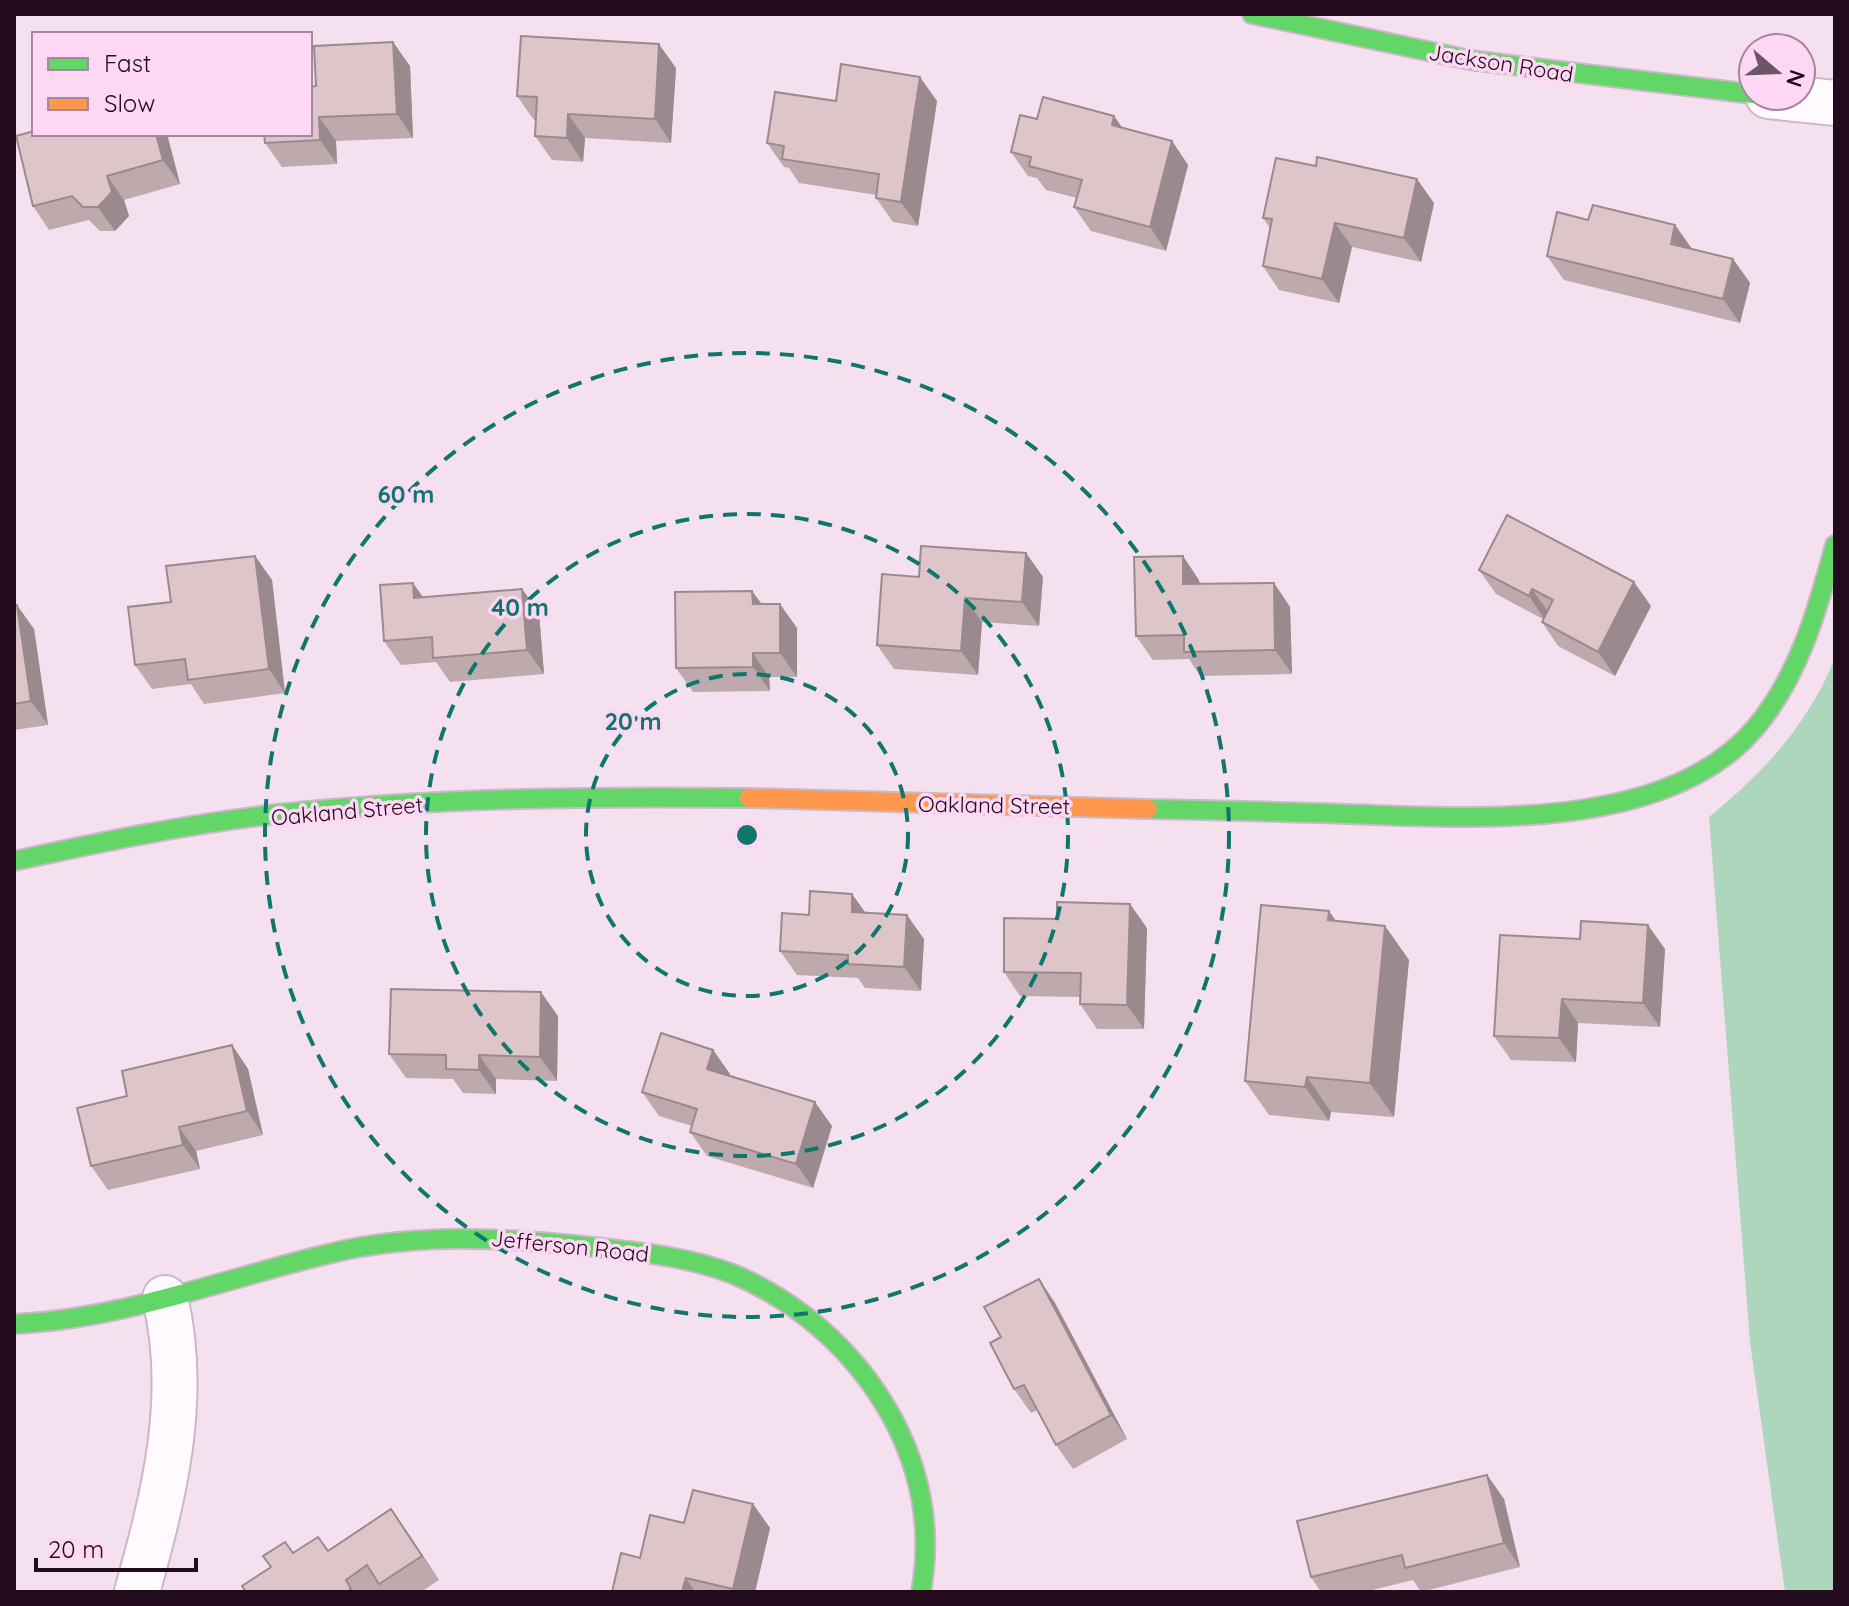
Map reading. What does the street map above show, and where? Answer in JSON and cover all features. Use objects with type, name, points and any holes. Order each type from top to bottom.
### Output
[{"type":"street","name":"Jackson Road","points":[[1252,14],[1485,63],[1737,92]]},
{"type":"street","name":"Oakland Street","points":[[14,861],[129,835],[215,823],[497,801],[770,799],[1444,816],[1595,807],[1657,790],[1708,768],[1753,732],[1769,712],[1797,656],[1835,545]]},
{"type":"street","name":"Jefferson Road","points":[[14,1324],[110,1313],[333,1253],[431,1237],[528,1240],[667,1256],[707,1265],[748,1280],[815,1322],[847,1353],[900,1427],[914,1461],[923,1501],[925,1541],[921,1592]]},
{"type":"street","points":[[137,1592],[155,1526],[175,1412],[176,1352],[165,1298]]},
{"type":"green space","points":[[1835,657],[1835,1592],[1785,1592],[1750,1342],[1709,817],[1748,783],[1782,746],[1812,704]]},
{"type":"building","points":[[521,36],[659,44],[655,119],[568,114],[567,138],[535,136],[537,97],[517,96]]},
{"type":"building","points":[[393,42],[397,114],[319,117],[320,140],[265,143],[264,136],[312,136],[312,87],[316,86],[314,46]]},
{"type":"building","points":[[841,64],[920,77],[901,202],[876,198],[879,174],[782,159],[784,146],[767,143],[775,92],[836,101]]},
{"type":"building","points":[[1043,97],[1114,116],[1112,125],[1172,141],[1150,227],[1074,207],[1082,180],[1029,166],[1031,157],[1011,152],[1020,115],[1037,119]]},
{"type":"building","points":[[32,132],[32,136],[157,136],[163,160],[107,176],[112,192],[98,207],[83,207],[72,196],[33,206],[16,136]]},
{"type":"building","points":[[1317,157],[1417,179],[1404,238],[1335,223],[1322,279],[1263,266],[1272,219],[1263,218],[1276,158],[1316,166]]},
{"type":"building","points":[[1593,205],[1675,225],[1671,244],[1733,259],[1723,299],[1547,256],[1557,212],[1588,220]]},
{"type":"building","points":[[1507,515],[1634,582],[1598,652],[1542,622],[1553,600],[1532,589],[1529,596],[1479,570]]},
{"type":"building","points":[[921,546],[1026,553],[1022,602],[965,598],[961,651],[877,645],[882,574],[919,577]]},
{"type":"building","points":[[255,556],[269,669],[188,680],[185,659],[135,665],[128,607],[171,602],[166,566]]},
{"type":"building","points":[[1183,556],[1183,584],[1274,583],[1275,650],[1184,652],[1184,635],[1136,636],[1134,557]]},
{"type":"building","points":[[413,583],[414,598],[522,589],[527,650],[433,658],[432,637],[384,641],[380,585]]},
{"type":"building","points":[[752,591],[753,604],[780,604],[780,653],[753,653],[753,667],[676,668],[675,592]]},
{"type":"building","points":[[17,605],[31,701],[14,704],[14,606]]},
{"type":"building","points":[[810,891],[852,894],[852,912],[907,915],[904,967],[848,964],[848,955],[780,951],[782,913],[809,915]]},
{"type":"building","points":[[1057,902],[1130,904],[1127,1005],[1080,1004],[1081,973],[1004,972],[1004,918],[1057,919]]},
{"type":"building","points":[[1261,905],[1329,911],[1328,920],[1385,926],[1370,1083],[1307,1077],[1305,1087],[1245,1081]]},
{"type":"building","points":[[1581,921],[1648,925],[1643,1003],[1562,999],[1559,1038],[1494,1036],[1500,935],[1580,939]]},
{"type":"building","points":[[391,989],[541,992],[540,1057],[479,1055],[479,1070],[446,1069],[446,1055],[389,1054]]},
{"type":"building","points":[[661,1033],[713,1050],[707,1069],[815,1102],[796,1164],[690,1132],[697,1109],[642,1092]]},
{"type":"building","points":[[232,1045],[247,1111],[179,1127],[183,1145],[91,1166],[77,1108],[127,1096],[122,1071]]},
{"type":"building","points":[[1039,1279],[1111,1415],[1056,1445],[1024,1385],[1014,1389],[990,1343],[1001,1337],[984,1307]]},
{"type":"building","points":[[1487,1475],[1504,1543],[1405,1568],[1402,1555],[1311,1577],[1297,1521]]},
{"type":"building","points":[[693,1490],[753,1504],[733,1589],[686,1578],[682,1592],[612,1592],[621,1553],[640,1558],[650,1515],[684,1523]]},
{"type":"building","points":[[391,1509],[422,1556],[379,1584],[367,1565],[346,1580],[351,1589],[346,1592],[246,1592],[242,1586],[271,1567],[263,1556],[285,1542],[293,1553],[318,1537],[328,1551]]},
{"type":"traffic: fast","points":[[1252,14],[1470,60],[1737,92]]},
{"type":"traffic: fast","points":[[1148,809],[1508,816],[1566,812],[1621,802],[1673,786],[1718,761],[1756,727],[1771,707],[1805,640],[1835,545]]},
{"type":"traffic: fast","points":[[14,861],[112,840],[277,814],[395,804],[513,799],[749,798]]},
{"type":"traffic: fast","points":[[14,1324],[55,1321],[135,1306],[332,1253],[399,1242],[467,1239],[535,1242],[653,1254],[717,1268],[768,1291],[801,1313],[845,1352],[877,1392],[905,1445],[922,1501],[925,1561],[921,1592]]},
{"type":"traffic: slow","points":[[749,798],[1148,809]]}]
